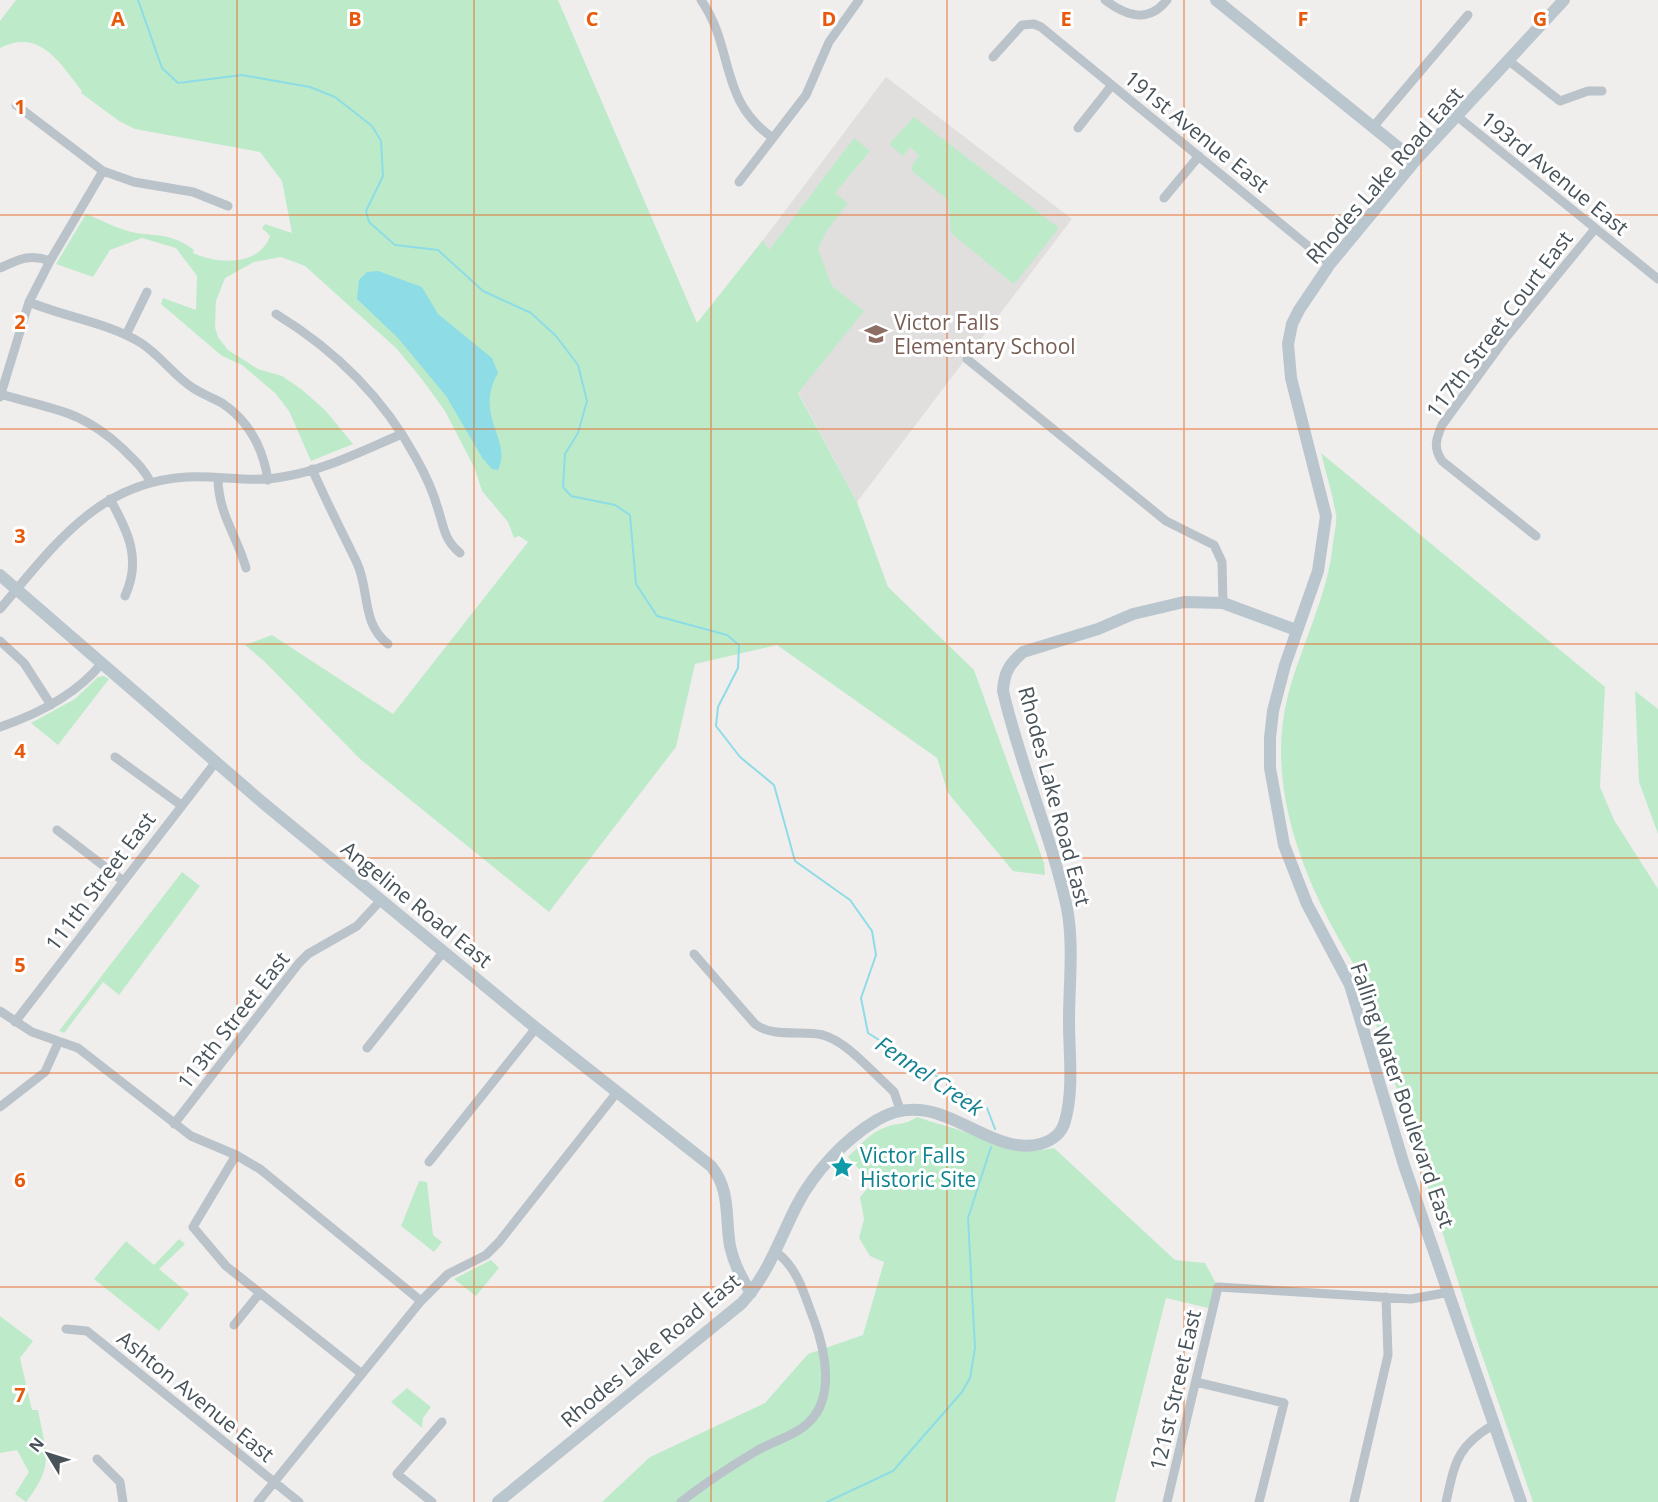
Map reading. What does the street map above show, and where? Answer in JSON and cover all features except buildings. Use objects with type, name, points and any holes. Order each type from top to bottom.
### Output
[{"type":"street","points":[[701,0],[718,31],[728,76],[736,97],[747,114],[773,138]]},
{"type":"street","points":[[739,182],[806,95],[829,42],[859,0]]},
{"type":"street","points":[[1105,0],[1127,15],[1141,16],[1157,10],[1167,0]]},
{"type":"street","points":[[1216,0],[1415,161]]},
{"type":"street","name":"Rhodes Lake Road East","points":[[498,1502],[667,1367],[751,1293],[777,1253],[795,1207],[812,1179],[870,1125],[886,1115],[924,1110],[944,1115],[1021,1146],[1038,1145],[1051,1140],[1065,1123],[1069,1086],[1067,911],[1051,848],[1007,709],[1003,691],[1004,675],[1009,666],[1023,652],[1164,605],[1198,601],[1223,603],[1296,630],[1318,571],[1326,516],[1291,378],[1287,344],[1299,310],[1330,264],[1415,161],[1564,0]]},
{"type":"street","points":[[1373,128],[1468,15]]},
{"type":"street","name":"191st Avenue East","points":[[993,57],[1022,25],[1034,24],[1041,27],[1330,264]]},
{"type":"street","points":[[1509,61],[1560,101],[1588,91],[1602,91]]},
{"type":"street","points":[[1078,128],[1112,86]]},
{"type":"street","points":[[16,105],[104,171],[134,182],[193,192],[228,206]]},
{"type":"street","name":"193rd Avenue East","points":[[1458,117],[1594,230],[1658,279]]},
{"type":"street","points":[[1164,198],[1199,156]]},
{"type":"street","points":[[104,171],[50,261],[29,302],[1,395],[67,411],[94,424],[137,461],[151,483]]},
{"type":"street","name":"117th Street Court East","points":[[1536,536],[1442,462],[1436,450],[1435,440],[1442,425],[1504,340],[1594,230]]},
{"type":"street","points":[[0,268],[24,257],[50,261]]},
{"type":"street","points":[[126,335],[147,292]]},
{"type":"street","points":[[29,302],[126,335],[154,352],[188,384],[220,402],[239,418],[261,450],[268,480]]},
{"type":"street","points":[[276,314],[338,358],[372,393],[402,435],[428,482],[445,536],[460,553]]},
{"type":"street","points":[[967,359],[1166,521],[1214,545],[1222,562],[1223,603]]},
{"type":"street","points":[[0,609],[66,532],[110,499],[151,483],[188,477],[268,480],[312,470],[402,435]]},
{"type":"street","points":[[312,470],[360,572],[369,620],[379,637],[388,644]]},
{"type":"street","points":[[218,478],[223,515],[242,553],[246,568]]},
{"type":"street","points":[[110,499],[128,532],[133,550],[133,572],[125,596]]},
{"type":"street","name":"Angeline Road East","points":[[0,575],[215,763],[536,1028],[618,1091],[717,1173],[725,1195],[729,1239],[735,1266],[751,1293]]},
{"type":"street","name":"Falling Water Boulevard East","points":[[1296,630],[1273,711],[1270,738],[1270,768],[1278,823],[1307,904],[1350,986],[1404,1164],[1521,1502]]},
{"type":"street","points":[[0,641],[24,663],[51,705]]},
{"type":"street","points":[[0,727],[51,705],[86,680],[102,663]]},
{"type":"street","points":[[115,756],[181,806]]},
{"type":"street","name":"111th Street East","points":[[15,1022],[122,880],[215,763]]},
{"type":"street","points":[[57,830],[122,880]]},
{"type":"street","name":"113th Street East","points":[[174,1124],[299,963],[308,954],[357,926],[381,900]]},
{"type":"street","points":[[367,1048],[444,951]]},
{"type":"street","points":[[694,954],[759,1027],[768,1030],[811,1033],[833,1039],[894,1092],[901,1112]]},
{"type":"street","points":[[0,1011],[15,1022],[90,1055],[174,1124],[198,1140],[236,1155],[260,1169],[421,1301]]},
{"type":"street","points":[[429,1162],[536,1028]]},
{"type":"street","points":[[0,1107],[45,1072],[58,1042]]},
{"type":"street","points":[[258,1502],[421,1301],[448,1274],[486,1256],[499,1242],[618,1091]]},
{"type":"street","points":[[236,1155],[193,1227],[226,1266],[362,1374]]},
{"type":"street","points":[[681,1502],[754,1453],[800,1430],[810,1421],[823,1401],[826,1374],[816,1326],[794,1271],[777,1253]]},
{"type":"street","name":"121st Street East","points":[[1167,1502],[1218,1287],[1386,1297]]},
{"type":"street","points":[[1354,1502],[1388,1355],[1386,1297],[1411,1299],[1450,1292]]},
{"type":"street","points":[[234,1325],[259,1294]]},
{"type":"street","name":"Ashton Avenue East","points":[[66,1329],[87,1331],[298,1502]]},
{"type":"street","points":[[1196,1382],[1284,1403],[1259,1502]]},
{"type":"street","points":[[432,1502],[398,1474],[442,1422]]},
{"type":"street","points":[[1446,1502],[1455,1465],[1464,1448],[1478,1434],[1493,1425]]},
{"type":"street","points":[[97,1459],[120,1482],[123,1502]]},
{"type":"shaded area","name":"Victor Falls Elementary School","points":[[886,77],[1072,219],[857,502],[736,276]]},
{"type":"green space","points":[[16,0],[558,0],[697,323],[763,240],[769,250],[854,138],[870,151],[835,193],[848,203],[826,232],[818,249],[832,286],[864,311],[798,393],[857,502],[888,587],[974,670],[1044,863],[1045,875],[1013,871],[948,793],[937,758],[777,645],[695,664],[676,747],[549,912],[360,759],[265,662],[245,645],[272,635],[393,714],[528,542],[519,536],[514,538],[508,522],[482,491],[475,469],[445,411],[421,378],[396,348],[305,266],[281,257],[254,262],[225,278],[216,301],[215,327],[218,337],[228,350],[258,369],[282,376],[301,389],[325,410],[353,444],[311,461],[289,411],[276,394],[242,365],[222,356],[161,304],[163,298],[196,310],[197,276],[176,248],[142,238],[110,250],[93,277],[56,264],[86,214],[130,232],[173,238],[194,250],[193,253],[225,261],[247,258],[265,246],[270,236],[262,228],[265,224],[292,233],[282,181],[260,152],[135,129],[119,121],[81,93],[82,91],[56,59],[37,45],[26,42],[0,48],[0,21]]},
{"type":"green space","points":[[914,117],[1059,228],[1016,282],[1012,283],[951,233],[948,200],[913,172],[911,167],[919,155],[910,147],[903,156],[889,144]]},
{"type":"green space","points":[[1321,453],[1605,687],[1600,787],[1614,820],[1658,889],[1658,1502],[1533,1502],[1476,1338],[1360,974],[1324,910],[1308,876],[1296,840],[1286,804],[1282,768],[1282,731],[1288,695],[1326,581],[1336,525],[1335,507]]},
{"type":"green space","points":[[104,676],[109,679],[58,745],[31,723],[75,699],[98,677]]},
{"type":"green space","points":[[1635,691],[1658,709],[1658,834],[1639,782]]},
{"type":"green space","points":[[182,872],[200,886],[119,995],[103,982],[64,1033],[59,1031]]},
{"type":"green space","points":[[917,1117],[1010,1149],[1029,1151],[1054,1148],[1175,1260],[1205,1263],[1218,1287],[1213,1309],[1166,1298],[1115,1502],[602,1502],[650,1457],[765,1403],[808,1354],[863,1335],[884,1262],[870,1256],[859,1238],[864,1219],[860,1197],[872,1183],[848,1157],[875,1132]]},
{"type":"green space","points":[[419,1181],[427,1182],[433,1235],[442,1242],[434,1252],[401,1226]]},
{"type":"green space","points":[[179,1239],[185,1244],[159,1269],[189,1294],[159,1331],[94,1279],[126,1241],[154,1265]]},
{"type":"green space","points":[[491,1260],[499,1268],[476,1296],[454,1279]]},
{"type":"green space","points":[[0,1316],[33,1341],[20,1358],[32,1410],[38,1410],[46,1458],[41,1478],[26,1502],[15,1494],[29,1472],[17,1450],[0,1453]]},
{"type":"green space","points":[[407,1388],[431,1407],[423,1418],[422,1428],[391,1402]]},
{"type":"water","points":[[378,271],[422,287],[438,314],[492,358],[498,373],[491,389],[490,402],[491,415],[501,448],[498,470],[492,469],[483,459],[446,396],[398,338],[357,299],[359,280],[367,272]]},
{"type":"waterway","name":"Fennel Creek","points":[[138,0],[162,68],[178,83],[242,75],[310,87],[335,97],[372,126],[381,141],[383,176],[366,211],[369,222],[395,245],[438,250],[483,291],[531,313],[556,336],[578,365],[587,401],[578,433],[565,454],[563,487],[571,496],[615,505],[630,515],[636,584],[657,616],[727,635],[739,645],[738,668],[718,707],[716,726],[740,757],[774,785],[795,861],[850,900],[872,931],[876,955],[861,998],[868,1033],[987,1108],[995,1129]]},
{"type":"waterway","name":"Fennel Creek","points":[[827,1502],[893,1471],[962,1392],[970,1378],[975,1348],[968,1218],[991,1147]]},
{"type":"place","name":"Victor Falls Elementary School","points":[[876,334]]},
{"type":"place","name":"Victor Falls Historic Site","points":[[842,1167]]}]
